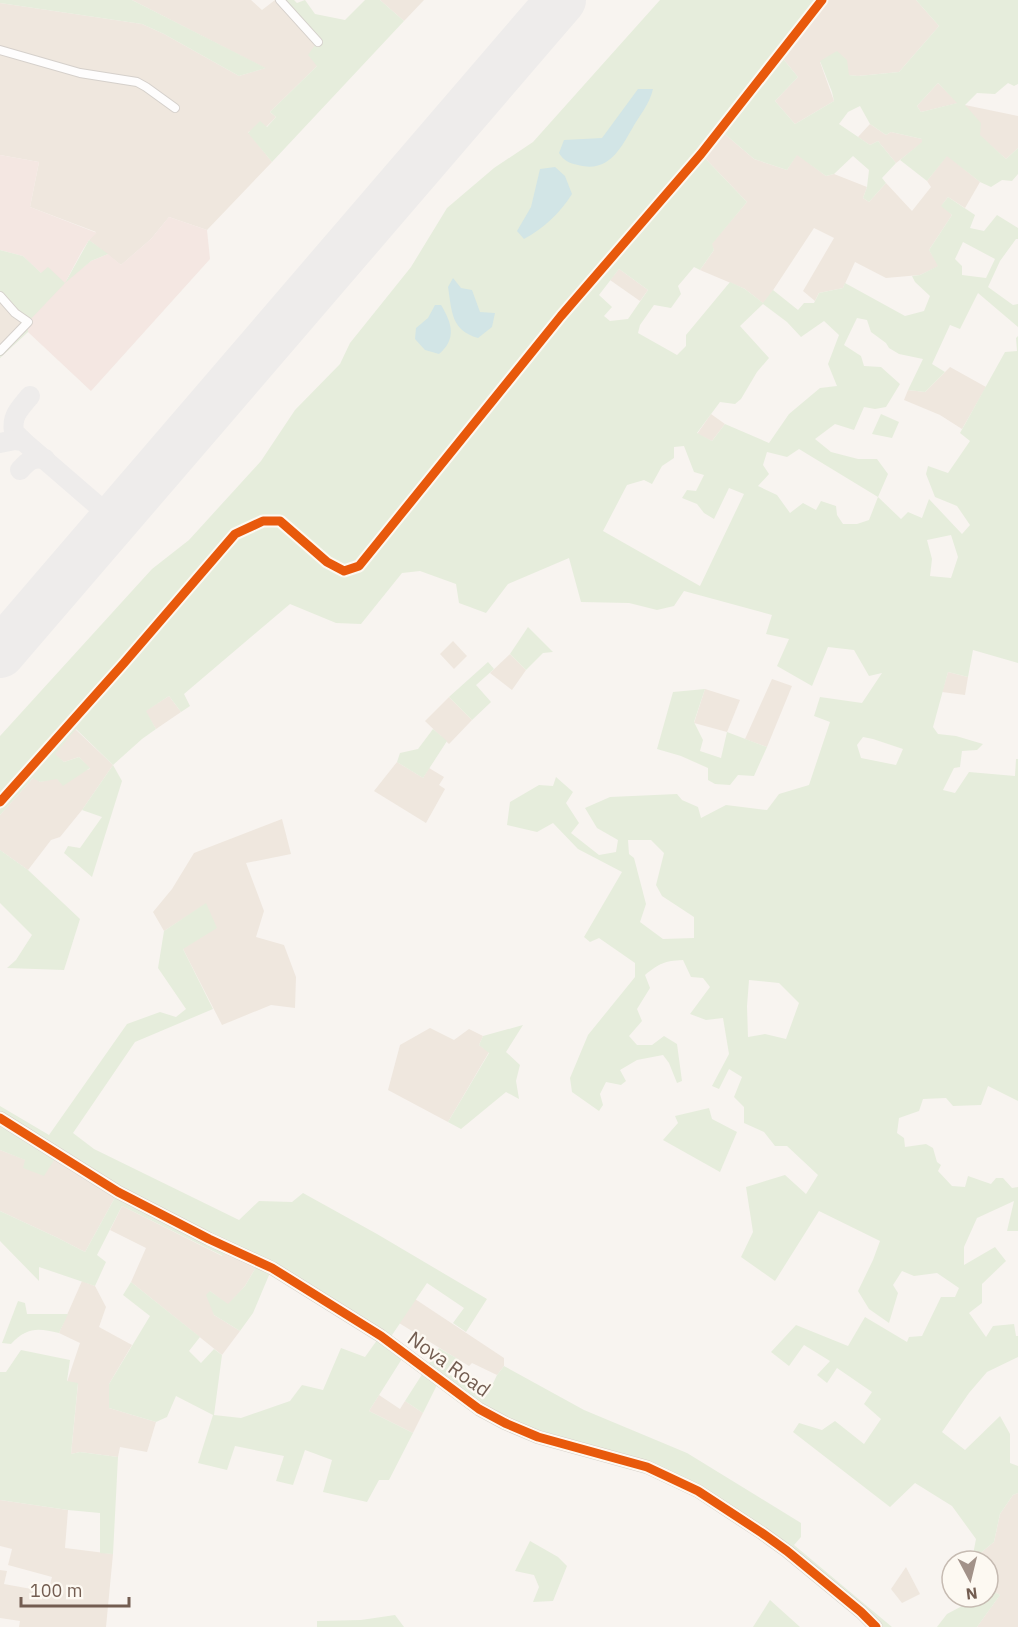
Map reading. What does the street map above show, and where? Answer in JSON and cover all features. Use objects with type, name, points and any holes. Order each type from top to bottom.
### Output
[{"type":"street","points":[[280,0],[318,42]]},
{"type":"street","points":[[0,802],[235,534],[263,521],[280,521],[327,562],[344,572],[359,566],[561,316],[700,154],[822,0]]},
{"type":"street","points":[[0,50],[80,73],[137,82],[175,108]]},
{"type":"street","points":[[0,296],[15,313],[28,322],[0,351]]},
{"type":"street","name":"Nova Road","points":[[0,1118],[118,1192],[282,1274],[381,1336],[479,1409],[505,1424],[538,1437],[647,1467],[698,1491],[787,1551],[861,1611],[876,1627]]},
{"type":"shaded area","points":[[132,0],[251,0],[262,10],[275,0],[280,0],[318,42],[317,66],[270,112],[276,117],[266,127],[248,132],[272,162],[207,230],[169,217],[151,239],[121,265],[89,240],[96,232],[30,207],[39,162],[0,155],[0,3],[142,24],[239,76],[265,68]]},
{"type":"shaded area","points":[[380,0],[424,0],[404,21]]},
{"type":"shaded area","points":[[822,0],[916,0],[939,26],[899,72],[848,75],[820,62],[834,101],[795,124],[775,101],[798,77],[780,55]]},
{"type":"shaded area","points":[[938,83],[958,103],[921,112],[917,106]]},
{"type":"shaded area","points":[[638,89],[653,89],[646,106],[614,156],[599,165],[589,167],[563,158],[559,153],[564,140],[602,138]]},
{"type":"shaded area","points":[[965,105],[1018,116],[1018,148],[1006,159],[979,135]]},
{"type":"shaded area","points":[[870,124],[886,135],[891,132],[922,139],[923,142],[896,163],[878,141],[870,145],[858,137]]},
{"type":"shaded area","points":[[720,130],[754,159],[787,170],[797,154],[826,176],[834,174],[867,187],[863,198],[869,202],[886,183],[912,211],[931,187],[927,181],[947,155],[980,182],[965,208],[948,197],[942,205],[952,215],[929,250],[939,266],[920,275],[886,278],[855,262],[843,288],[819,293],[815,301],[803,291],[834,238],[814,228],[764,304],[745,289],[700,270],[714,250],[711,244],[747,202],[701,154]]},
{"type":"shaded area","points":[[0,155],[39,162],[30,207],[97,233],[89,240],[66,281],[91,261],[108,254],[121,265],[151,239],[169,217],[207,230],[210,259],[91,391],[28,332],[28,322],[41,273],[23,256],[0,250]]},
{"type":"shaded area","points":[[555,167],[565,176],[572,194],[551,220],[524,239],[517,231],[531,207],[540,169]]},
{"type":"shaded area","points":[[619,269],[648,290],[640,301],[610,280]]},
{"type":"shaded area","points":[[453,278],[461,288],[472,290],[480,312],[495,313],[492,327],[478,338],[462,330],[454,319],[448,287]]},
{"type":"shaded area","points":[[0,296],[28,322],[0,351]]},
{"type":"shaded area","points":[[435,305],[441,305],[448,318],[451,331],[448,343],[439,354],[425,350],[415,339],[416,328],[428,318]]},
{"type":"shaded area","points":[[950,367],[986,387],[962,429],[940,415],[904,400],[908,390],[925,392]]},
{"type":"shaded area","points":[[711,414],[725,424],[712,441],[697,434]]},
{"type":"shaded area","points":[[453,641],[467,656],[454,669],[440,654]]},
{"type":"shaded area","points":[[510,654],[526,670],[512,690],[490,673]]},
{"type":"shaded area","points":[[948,672],[968,677],[965,695],[942,692]]},
{"type":"shaded area","points":[[772,679],[792,686],[767,747],[745,739]]},
{"type":"shaded area","points":[[705,689],[740,700],[727,732],[694,723]]},
{"type":"shaded area","points":[[169,696],[181,712],[156,729],[145,711]]},
{"type":"shaded area","points":[[449,697],[472,720],[449,744],[425,721]]},
{"type":"shaded area","points":[[75,729],[113,765],[82,810],[60,837],[51,840],[28,870],[0,850],[0,815],[34,777],[40,782],[90,769],[79,757],[64,762],[54,754]]},
{"type":"shaded area","points":[[397,762],[423,778],[429,768],[444,777],[439,785],[445,789],[426,823],[374,791]]},
{"type":"shaded area","points":[[282,819],[291,854],[246,863],[264,911],[256,937],[284,945],[296,977],[295,1008],[271,1005],[222,1025],[183,949],[206,904],[164,931],[153,912],[172,889],[194,853]]},
{"type":"shaded area","points":[[430,1028],[454,1040],[469,1029],[483,1036],[479,1045],[489,1052],[448,1122],[388,1090],[400,1045]]},
{"type":"shaded area","points":[[0,1150],[26,1160],[57,1157],[118,1192],[85,1252],[0,1211]]},
{"type":"shaded area","points":[[122,1206],[222,1256],[227,1247],[259,1262],[245,1286],[228,1305],[210,1291],[214,1315],[240,1331],[222,1355],[131,1282],[146,1248],[110,1230]]},
{"type":"shaded area","points":[[82,1281],[95,1286],[106,1307],[99,1327],[132,1345],[109,1384],[109,1408],[156,1422],[147,1452],[120,1447],[118,1457],[80,1452],[71,1454],[78,1384],[67,1382],[80,1343],[59,1333]]},
{"type":"shaded area","points":[[415,1299],[504,1358],[504,1366],[497,1375],[472,1363],[469,1366],[399,1323]]},
{"type":"shaded area","points":[[379,1395],[400,1409],[405,1401],[423,1413],[413,1433],[369,1411]]},
{"type":"shaded area","points":[[1018,1493],[1018,1627],[977,1627],[990,1609],[1000,1609],[1000,1549],[985,1549],[994,1542],[1000,1514],[1013,1495]]},
{"type":"shaded area","points":[[0,1500],[68,1510],[65,1548],[113,1554],[106,1627],[19,1627],[20,1621],[0,1618],[0,1570],[7,1571],[4,1584],[48,1592],[52,1577],[8,1565],[12,1549],[0,1546]]},
{"type":"shaded area","points":[[906,1567],[920,1594],[902,1603],[891,1589]]},
{"type":"green space","points":[[0,0],[132,0],[266,68],[239,76],[142,24],[0,3]]},
{"type":"green space","points":[[280,0],[294,0],[297,3],[305,0],[315,14],[345,20],[365,0],[380,0],[404,21],[272,162],[248,133],[260,121],[267,127],[276,117],[270,112],[317,66],[308,55],[317,42]]},
{"type":"green space","points":[[660,0],[822,0],[780,55],[798,77],[775,101],[795,124],[834,101],[820,61],[837,51],[847,60],[849,75],[899,72],[939,26],[916,0],[1018,0],[1018,84],[1014,86],[1008,83],[995,94],[977,93],[965,105],[981,123],[980,135],[1006,159],[1018,148],[1018,174],[1012,181],[1002,180],[991,187],[980,182],[947,156],[927,181],[900,160],[922,142],[922,139],[891,132],[886,135],[870,124],[860,106],[848,112],[839,124],[870,145],[878,141],[896,163],[882,178],[886,183],[869,202],[863,198],[869,170],[853,156],[834,174],[826,176],[797,155],[787,170],[754,159],[720,130],[701,154],[747,202],[712,244],[714,250],[700,270],[694,267],[678,286],[681,294],[671,308],[654,305],[640,325],[638,333],[677,355],[686,346],[686,335],[730,282],[745,289],[763,303],[773,290],[798,310],[804,303],[814,303],[819,293],[843,288],[845,283],[905,316],[924,311],[930,296],[912,276],[920,275],[938,266],[929,250],[952,215],[941,206],[948,197],[975,215],[970,228],[984,231],[997,215],[1018,228],[1018,239],[1000,261],[988,287],[1013,305],[1018,304],[1018,327],[978,293],[960,329],[950,325],[932,364],[945,372],[925,392],[908,390],[923,359],[899,354],[889,348],[871,332],[867,320],[857,318],[844,345],[861,356],[864,366],[881,367],[900,384],[886,407],[875,409],[864,407],[854,430],[835,424],[815,439],[831,452],[858,459],[877,459],[888,474],[878,497],[901,519],[908,512],[922,518],[929,499],[962,534],[970,525],[957,506],[935,497],[926,474],[928,466],[948,473],[970,441],[960,433],[1005,352],[1017,351],[1016,338],[1018,336],[1018,663],[973,650],[968,677],[948,672],[933,727],[938,734],[956,736],[983,744],[977,750],[962,751],[960,767],[954,768],[943,790],[955,793],[969,772],[1015,776],[1016,759],[1018,759],[1018,1101],[988,1086],[981,1105],[953,1106],[946,1098],[923,1099],[919,1111],[899,1118],[897,1133],[904,1138],[905,1147],[926,1144],[933,1148],[937,1162],[941,1165],[938,1171],[952,1186],[965,1187],[968,1176],[991,1184],[996,1178],[1003,1178],[1012,1188],[1018,1187],[1018,1231],[1007,1231],[1014,1201],[977,1218],[964,1247],[964,1265],[995,1247],[1006,1261],[982,1284],[982,1303],[969,1313],[986,1337],[993,1326],[1014,1324],[1016,1336],[1018,1336],[1018,1357],[987,1372],[969,1393],[942,1432],[965,1450],[1000,1416],[1010,1434],[1010,1463],[1018,1466],[1018,1493],[1013,1495],[1000,1514],[994,1542],[985,1549],[974,1549],[976,1539],[952,1506],[915,1483],[890,1507],[793,1432],[799,1423],[822,1430],[835,1421],[864,1444],[881,1419],[864,1404],[872,1392],[837,1368],[827,1383],[817,1375],[830,1361],[804,1345],[789,1366],[771,1352],[796,1325],[848,1346],[865,1317],[907,1342],[909,1337],[922,1336],[941,1297],[955,1297],[959,1288],[937,1273],[914,1276],[902,1271],[893,1285],[898,1293],[889,1323],[869,1309],[858,1291],[880,1241],[819,1211],[775,1281],[741,1257],[753,1232],[746,1187],[785,1175],[806,1194],[818,1175],[787,1146],[775,1146],[764,1132],[744,1123],[744,1107],[734,1097],[742,1077],[729,1069],[719,1089],[712,1086],[729,1054],[723,1018],[706,1020],[690,1014],[710,987],[703,978],[691,977],[683,960],[662,963],[645,975],[650,988],[637,1009],[642,1021],[629,1036],[637,1045],[652,1045],[664,1036],[677,1044],[682,1081],[677,1083],[663,1055],[637,1060],[620,1070],[626,1081],[621,1085],[606,1082],[600,1094],[603,1105],[599,1111],[572,1092],[570,1078],[588,1035],[635,977],[635,963],[599,938],[590,942],[584,937],[622,872],[578,849],[553,823],[537,832],[507,825],[510,802],[539,785],[553,786],[556,777],[573,792],[566,803],[579,823],[571,833],[599,855],[616,852],[618,840],[597,828],[585,808],[610,797],[677,794],[682,800],[698,807],[701,818],[726,805],[767,810],[779,794],[809,785],[830,722],[814,716],[820,697],[862,703],[882,673],[869,676],[854,650],[828,647],[812,686],[777,666],[789,639],[766,634],[772,615],[684,591],[674,606],[657,610],[629,603],[581,602],[569,558],[508,584],[486,613],[459,603],[456,584],[420,571],[402,573],[361,624],[336,623],[290,604],[184,694],[190,706],[181,712],[169,696],[146,711],[156,729],[113,765],[76,729],[55,754],[64,762],[79,757],[90,768],[63,786],[57,779],[40,782],[33,778],[0,815],[0,736],[152,569],[189,540],[261,461],[295,410],[340,364],[350,343],[411,267],[447,208],[494,168],[533,142]],"holes":[[[938,83],[957,103],[921,112],[917,106]],[[963,242],[995,259],[986,278],[962,275],[962,266],[955,259]],[[619,269],[648,290],[628,319],[610,321],[604,316],[612,307],[599,295]],[[763,304],[787,322],[801,337],[824,321],[839,335],[828,364],[837,386],[820,388],[789,414],[769,443],[725,424],[712,441],[697,433],[720,402],[735,404],[741,399],[757,372],[769,358],[740,326]],[[684,446],[694,472],[704,475],[696,491],[687,490],[682,498],[697,504],[704,513],[714,519],[729,488],[744,494],[700,586],[603,531],[627,485],[644,480],[652,484],[662,466],[674,458],[674,447]],[[799,449],[878,497],[869,520],[857,524],[843,524],[837,515],[836,506],[821,501],[816,510],[803,503],[790,513],[777,495],[758,486],[769,474],[763,465],[767,452],[787,457]],[[951,535],[958,557],[951,578],[930,576],[932,559],[927,540]],[[863,737],[903,749],[896,765],[861,758],[857,745]],[[628,840],[651,840],[664,853],[656,885],[662,896],[694,917],[694,938],[663,939],[640,922],[646,904],[634,858],[629,854]],[[749,980],[779,983],[799,1003],[786,1039],[765,1034],[748,1037]]]},
{"type":"green space","points":[[89,240],[108,254],[91,261],[65,283]]},
{"type":"green space","points":[[0,250],[23,256],[41,273],[48,267],[65,283],[28,323],[0,296]]},
{"type":"green space","points":[[28,323],[28,332],[0,358],[0,351]]},
{"type":"green space","points":[[881,414],[899,422],[892,438],[872,434]]},
{"type":"green space","points":[[528,627],[553,652],[543,653],[526,670],[510,654]]},
{"type":"green space","points":[[488,662],[494,669],[476,685],[491,702],[472,720],[449,697]]},
{"type":"green space","points":[[705,689],[694,722],[703,740],[700,751],[721,758],[727,732],[767,747],[754,776],[738,775],[730,785],[715,784],[708,780],[708,768],[681,756],[657,749],[673,692]]},
{"type":"green space","points":[[433,729],[447,741],[423,778],[397,762],[400,753],[418,749]]},
{"type":"green space","points":[[113,765],[122,781],[92,877],[64,853],[68,846],[80,848],[102,817],[82,810]]},
{"type":"green space","points":[[0,850],[28,870],[80,919],[64,970],[7,968],[16,960],[32,935],[0,903]]},
{"type":"green space","points":[[206,903],[217,928],[183,949],[213,1009],[135,1042],[73,1133],[94,1149],[239,1220],[259,1201],[292,1202],[303,1193],[487,1299],[466,1332],[453,1323],[464,1308],[427,1283],[388,1341],[405,1354],[369,1411],[413,1433],[389,1480],[379,1480],[367,1502],[323,1492],[332,1460],[305,1450],[293,1485],[276,1481],[284,1456],[235,1446],[227,1470],[198,1463],[213,1415],[176,1396],[167,1417],[156,1422],[109,1408],[109,1384],[150,1316],[123,1295],[131,1282],[200,1337],[189,1351],[201,1363],[214,1349],[222,1355],[214,1415],[241,1418],[290,1401],[302,1385],[323,1390],[341,1348],[365,1357],[380,1336],[272,1268],[253,1313],[240,1331],[214,1315],[206,1295],[210,1291],[228,1304],[245,1286],[259,1262],[228,1247],[223,1256],[122,1206],[97,1255],[106,1262],[95,1286],[39,1267],[39,1281],[0,1241],[0,1211],[85,1252],[118,1192],[58,1154],[44,1176],[23,1168],[25,1160],[0,1150],[0,1106],[49,1135],[127,1024],[160,1012],[176,1017],[186,1009],[158,968],[164,931]]},
{"type":"green space","points":[[523,1025],[506,1052],[520,1065],[516,1081],[519,1099],[506,1092],[461,1129],[448,1122],[489,1053],[479,1045],[483,1036]]},
{"type":"green space","points":[[709,1108],[712,1119],[737,1132],[720,1172],[663,1140],[678,1123],[675,1116]]},
{"type":"green space","points":[[18,1301],[25,1303],[27,1314],[68,1314],[59,1333],[33,1330],[22,1334],[11,1344],[2,1343]]},
{"type":"green space","points":[[439,1348],[458,1359],[450,1375],[488,1394],[504,1366],[584,1410],[687,1453],[801,1523],[801,1537],[794,1545],[892,1627],[876,1627],[787,1551],[647,1467],[538,1437],[439,1381],[423,1413],[405,1401]]},
{"type":"green space","points":[[21,1350],[70,1360],[67,1381],[78,1383],[71,1454],[80,1452],[118,1457],[113,1554],[100,1553],[100,1513],[0,1500],[0,1372],[6,1372]]},
{"type":"green space","points":[[530,1541],[558,1557],[567,1566],[553,1601],[533,1602],[539,1587],[534,1575],[515,1571]]},
{"type":"green space","points":[[770,1600],[800,1627],[753,1627]]},
{"type":"green space","points":[[956,1609],[990,1609],[977,1627],[937,1627],[947,1614]]},
{"type":"green space","points":[[395,1615],[404,1627],[317,1627],[317,1621],[361,1620]]},
{"type":"taxiway","points":[[23,441],[14,432],[13,426],[17,412],[30,396]]},
{"type":"taxiway","points":[[0,443],[23,441],[104,511],[116,511],[132,499]]},
{"type":"taxiway","points":[[20,470],[31,460],[45,459]]},
{"type":"taxiway","points":[[103,532],[107,521],[104,511]]},
{"type":"runway","points":[[0,653],[561,0]]},
{"type":"cycle path","points":[[0,802],[235,534],[263,521],[280,521],[327,562],[344,571],[359,566],[561,316],[701,154],[822,0]]},
{"type":"cycle path","points":[[0,1118],[118,1192],[209,1239],[272,1268],[381,1336],[479,1409],[505,1423],[538,1437],[647,1467],[698,1491],[787,1551],[876,1627]]}]
